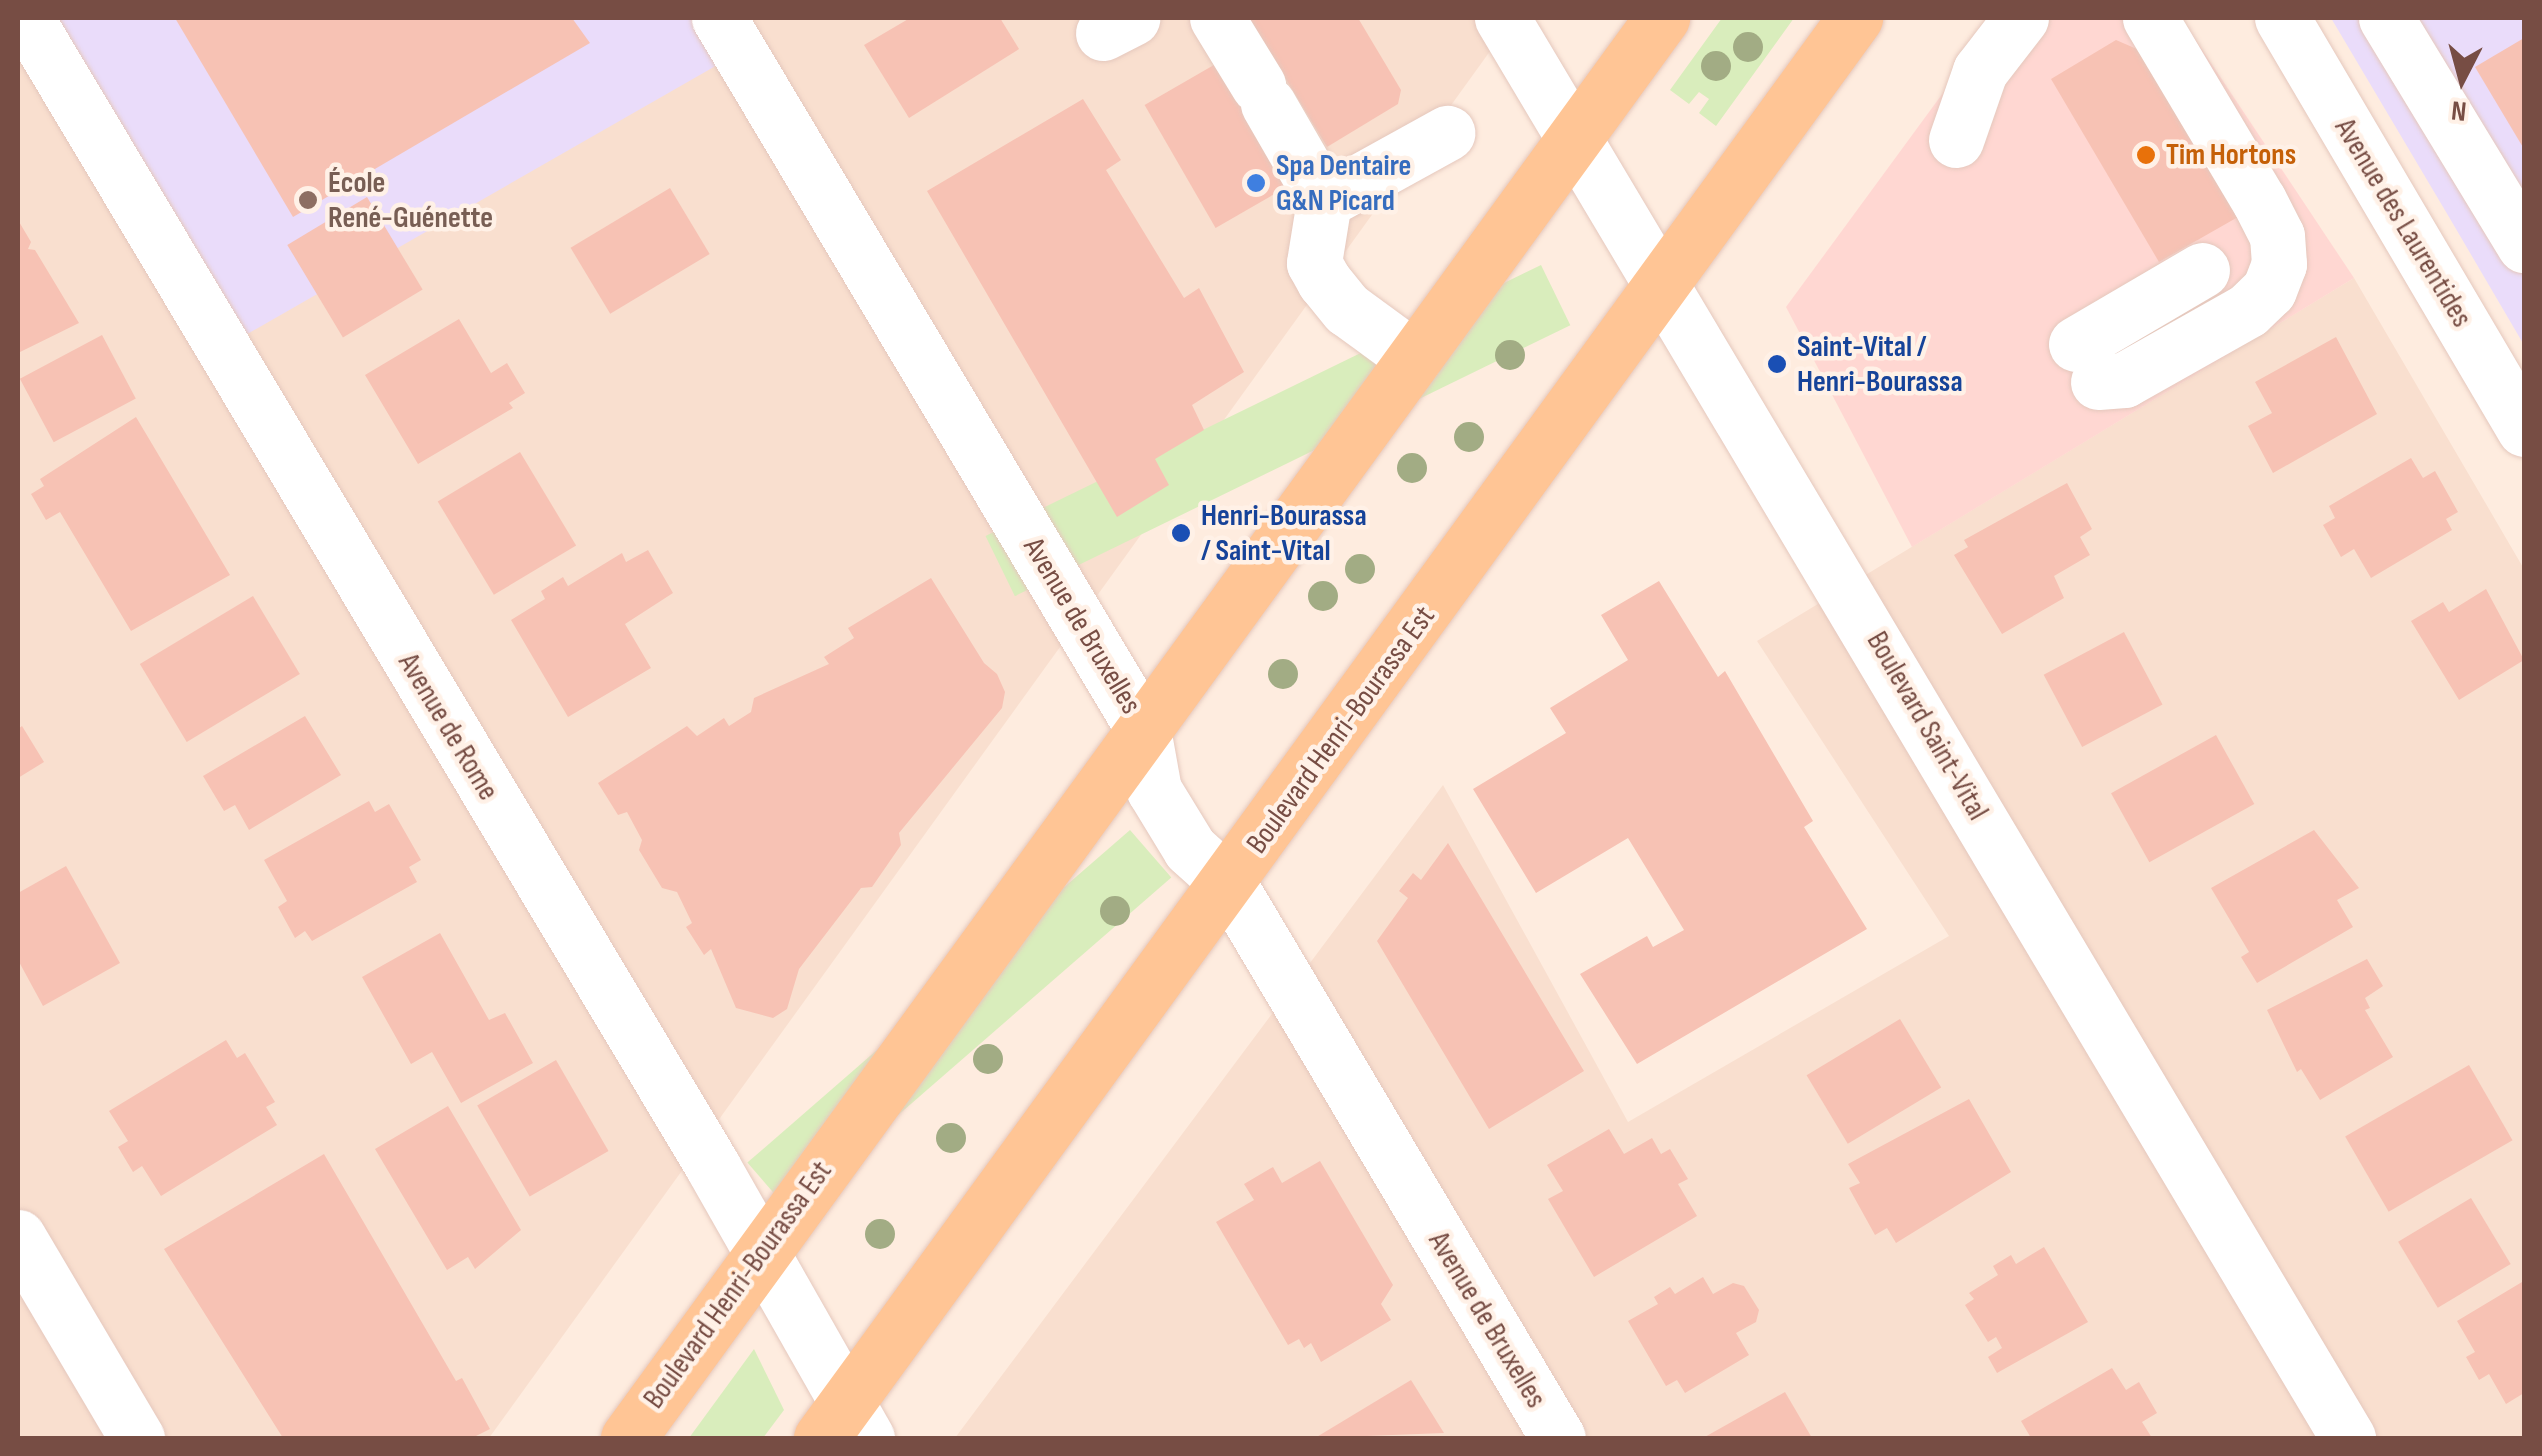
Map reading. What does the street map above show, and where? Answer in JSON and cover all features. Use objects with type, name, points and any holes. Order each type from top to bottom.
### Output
[{"type":"main road","name":"Boulevard Henri-Bourassa Est","points":[[628,1438],[1662,18]]},
{"type":"main road","name":"Boulevard Henri-Bourassa Est","points":[[845,1427],[1660,283],[1854,18]]},
{"type":"street","name":"Avenue de Rome","points":[[26,18],[762,1252],[845,1427]]},
{"type":"street","name":"Avenue de Bruxelles","points":[[719,18],[1143,729],[1154,790],[1190,850],[1230,884],[1558,1438]]},
{"type":"street","points":[[1217,18],[1324,201],[1314,263],[1324,282],[1347,309],[1414,358]]},
{"type":"street","name":"Boulevard Saint-Vital","points":[[1502,18],[2348,1438]]},
{"type":"street","points":[[1956,140],[1980,71],[2021,18]]},
{"type":"street","points":[[2150,18],[2259,200],[2277,236],[2279,264],[2269,290],[2248,310],[2124,380],[2087,363],[2202,270]]},
{"type":"street","name":"Avenue des Laurentides","points":[[2282,18],[2520,410]]},
{"type":"street","points":[[2386,18],[2524,245]]},
{"type":"street","points":[[1324,201],[1446,133]]},
{"type":"street","points":[[18,1237],[138,1438]]},
{"type":"shaded area","points":[[18,18],[1514,18],[489,1438],[18,1438]]},
{"type":"shaded area","name":"École René-Guénette","points":[[26,18],[719,18],[740,52],[223,348]]},
{"type":"shaded area","points":[[1998,18],[2181,18],[2354,278],[1912,547],[1786,307]]},
{"type":"shaded area","points":[[2331,18],[2524,18],[2524,345],[2449,217]]},
{"type":"shaded area","points":[[2354,278],[2524,569],[2524,1438],[955,1438],[1443,785],[1628,1122],[1949,936],[1757,641]]},
{"type":"green space","points":[[1722,18],[1794,18],[1716,126],[1699,113],[1709,99],[1699,92],[1689,104],[1670,90]]},
{"type":"green space","points":[[1541,265],[1570,325],[1015,596],[986,536]]},
{"type":"green space","points":[[1130,830],[1171,878],[789,1210],[747,1163]]},
{"type":"green space","points":[[754,1349],[784,1410],[763,1438],[689,1438]]},
{"type":"building","points":[[175,18],[572,18],[590,43],[293,217]]},
{"type":"building","points":[[910,18],[1000,18],[1019,49],[909,118],[864,45]]},
{"type":"building","points":[[1249,18],[1358,18],[1401,90],[1398,104],[1327,147]]},
{"type":"building","points":[[2524,38],[2524,149],[2475,67]]},
{"type":"building","points":[[2116,40],[2153,56],[2245,213],[2159,262],[2051,79]]},
{"type":"building","points":[[1226,58],[1297,181],[1216,228],[1145,105]]},
{"type":"building","points":[[1083,99],[1121,160],[1106,170],[1184,298],[1199,288],[1244,372],[1192,405],[1204,430],[1155,459],[1169,485],[1117,517],[927,191]]},
{"type":"building","points":[[670,188],[710,254],[610,314],[571,248]]},
{"type":"building","points":[[367,197],[423,290],[343,337],[287,245]]},
{"type":"building","points":[[18,220],[31,242],[28,249],[35,250],[79,323],[18,353]]},
{"type":"building","points":[[459,319],[491,373],[507,363],[525,393],[509,403],[513,408],[418,464],[365,375]]},
{"type":"building","points":[[102,335],[136,399],[54,442],[20,379]]},
{"type":"building","points":[[2336,337],[2377,414],[2273,473],[2248,426],[2272,413],[2255,382]]},
{"type":"building","points":[[136,417],[230,575],[131,631],[60,512],[46,520],[31,494],[44,486],[40,479]]},
{"type":"building","points":[[520,452],[576,545],[494,595],[438,501]]},
{"type":"building","points":[[2411,458],[2423,478],[2435,471],[2458,512],[2446,519],[2452,530],[2371,578],[2354,549],[2341,557],[2323,525],[2335,518],[2329,506]]},
{"type":"building","points":[[2067,483],[2092,529],[2080,537],[2090,555],[2054,576],[2064,598],[2002,634],[1954,555],[1968,547],[1964,540]]},
{"type":"building","points":[[648,550],[673,593],[625,624],[651,668],[568,717],[511,620],[545,599],[541,591],[563,577],[568,586],[622,553],[626,562]]},
{"type":"building","points":[[931,578],[984,663],[997,674],[1005,692],[1002,708],[899,833],[901,845],[872,887],[861,888],[799,969],[787,1009],[773,1018],[736,1008],[711,949],[704,955],[686,927],[692,923],[677,892],[662,888],[639,850],[642,840],[627,812],[618,815],[598,783],[687,726],[697,736],[724,718],[729,726],[751,712],[754,698],[829,664],[824,657],[854,638],[848,628]]},
{"type":"building","points":[[1659,581],[1718,677],[1725,671],[1813,821],[1804,827],[1867,929],[1637,1064],[1580,974],[1647,936],[1653,947],[1684,930],[1628,838],[1536,893],[1473,789],[1566,733],[1550,708],[1628,660],[1601,615]]},
{"type":"building","points":[[2486,589],[2524,660],[2459,700],[2411,621],[2443,602],[2449,612]]},
{"type":"building","points":[[253,596],[300,674],[187,742],[140,664]]},
{"type":"building","points":[[2124,632],[2162,704],[2082,747],[2044,675]]},
{"type":"building","points":[[305,716],[341,775],[249,830],[235,805],[224,811],[203,776]]},
{"type":"building","points":[[22,726],[44,762],[18,778],[18,729]]},
{"type":"building","points":[[2216,735],[2254,804],[2149,862],[2111,793]]},
{"type":"building","points":[[369,801],[375,812],[389,804],[421,860],[409,867],[417,882],[312,941],[305,931],[295,938],[278,907],[287,901],[264,860]]},
{"type":"building","points":[[2314,830],[2359,888],[2337,900],[2353,927],[2257,983],[2241,957],[2249,952],[2211,888]]},
{"type":"building","points":[[1448,843],[1584,1071],[1489,1129],[1377,941],[1408,898],[1399,891],[1413,873],[1421,880]]},
{"type":"building","points":[[66,866],[120,963],[43,1006],[18,960],[18,893]]},
{"type":"building","points":[[440,933],[489,1020],[505,1013],[533,1063],[461,1103],[432,1052],[411,1064],[362,977]]},
{"type":"building","points":[[2367,959],[2383,986],[2365,998],[2370,1008],[2365,1010],[2393,1057],[2320,1100],[2301,1069],[2297,1072],[2267,1010]]},
{"type":"building","points":[[1900,1019],[1941,1088],[1848,1144],[1807,1075]]},
{"type":"building","points":[[226,1040],[237,1058],[245,1053],[275,1102],[266,1107],[277,1125],[161,1196],[142,1166],[133,1172],[118,1147],[128,1141],[109,1111]]},
{"type":"building","points":[[556,1060],[608,1151],[530,1196],[477,1106]]},
{"type":"building","points":[[2469,1065],[2512,1140],[2389,1212],[2345,1136]]},
{"type":"building","points":[[1969,1099],[2011,1172],[1896,1243],[1887,1228],[1875,1235],[1849,1188],[1860,1183],[1848,1164]]},
{"type":"building","points":[[448,1106],[521,1230],[475,1269],[468,1257],[447,1270],[375,1149]]},
{"type":"building","points":[[1609,1129],[1624,1154],[1652,1138],[1661,1154],[1670,1149],[1688,1179],[1678,1184],[1697,1216],[1594,1277],[1548,1199],[1563,1191],[1547,1165]]},
{"type":"building","points":[[324,1154],[456,1381],[462,1378],[490,1429],[472,1438],[283,1438],[164,1249]]},
{"type":"building","points":[[1320,1161],[1393,1285],[1381,1304],[1391,1320],[1321,1362],[1311,1343],[1304,1348],[1299,1339],[1288,1345],[1216,1222],[1254,1200],[1244,1184],[1273,1167],[1282,1183]]},
{"type":"building","points":[[2471,1198],[2511,1264],[2438,1308],[2398,1242]]},
{"type":"building","points":[[2044,1247],[2088,1322],[1997,1373],[1988,1357],[2002,1348],[1996,1337],[1988,1342],[1965,1305],[1974,1299],[1969,1293],[1998,1275],[1993,1266],[2011,1255],[2016,1264]]},
{"type":"building","points":[[1703,1277],[1713,1294],[1733,1283],[1744,1286],[1759,1310],[1756,1322],[1736,1333],[1749,1355],[1685,1393],[1677,1380],[1666,1386],[1628,1321],[1658,1304],[1654,1297],[1670,1287],[1675,1294]]},
{"type":"building","points":[[2522,1282],[2524,1393],[2506,1404],[2489,1374],[2479,1380],[2466,1357],[2475,1352],[2457,1321]]},
{"type":"building","points":[[2112,1368],[2126,1390],[2139,1382],[2157,1413],[2142,1422],[2152,1438],[2031,1438],[2021,1421]]},
{"type":"building","points":[[1411,1380],[1444,1433],[1315,1438]]},
{"type":"building","points":[[1785,1392],[1812,1438],[1703,1438]]},
{"type":"place","name":"Tim Hortons","points":[[2146,155]]},
{"type":"place","name":"Spa Dentaire G&N Picard","points":[[1256,183]]},
{"type":"place","name":"École René-Guénette","points":[[308,200]]},
{"type":"place","name":"Saint-Vital / Henri-Bourassa","points":[[1777,364]]},
{"type":"place","name":"Henri-Bourassa / Saint-Vital","points":[[1181,533]]}]
